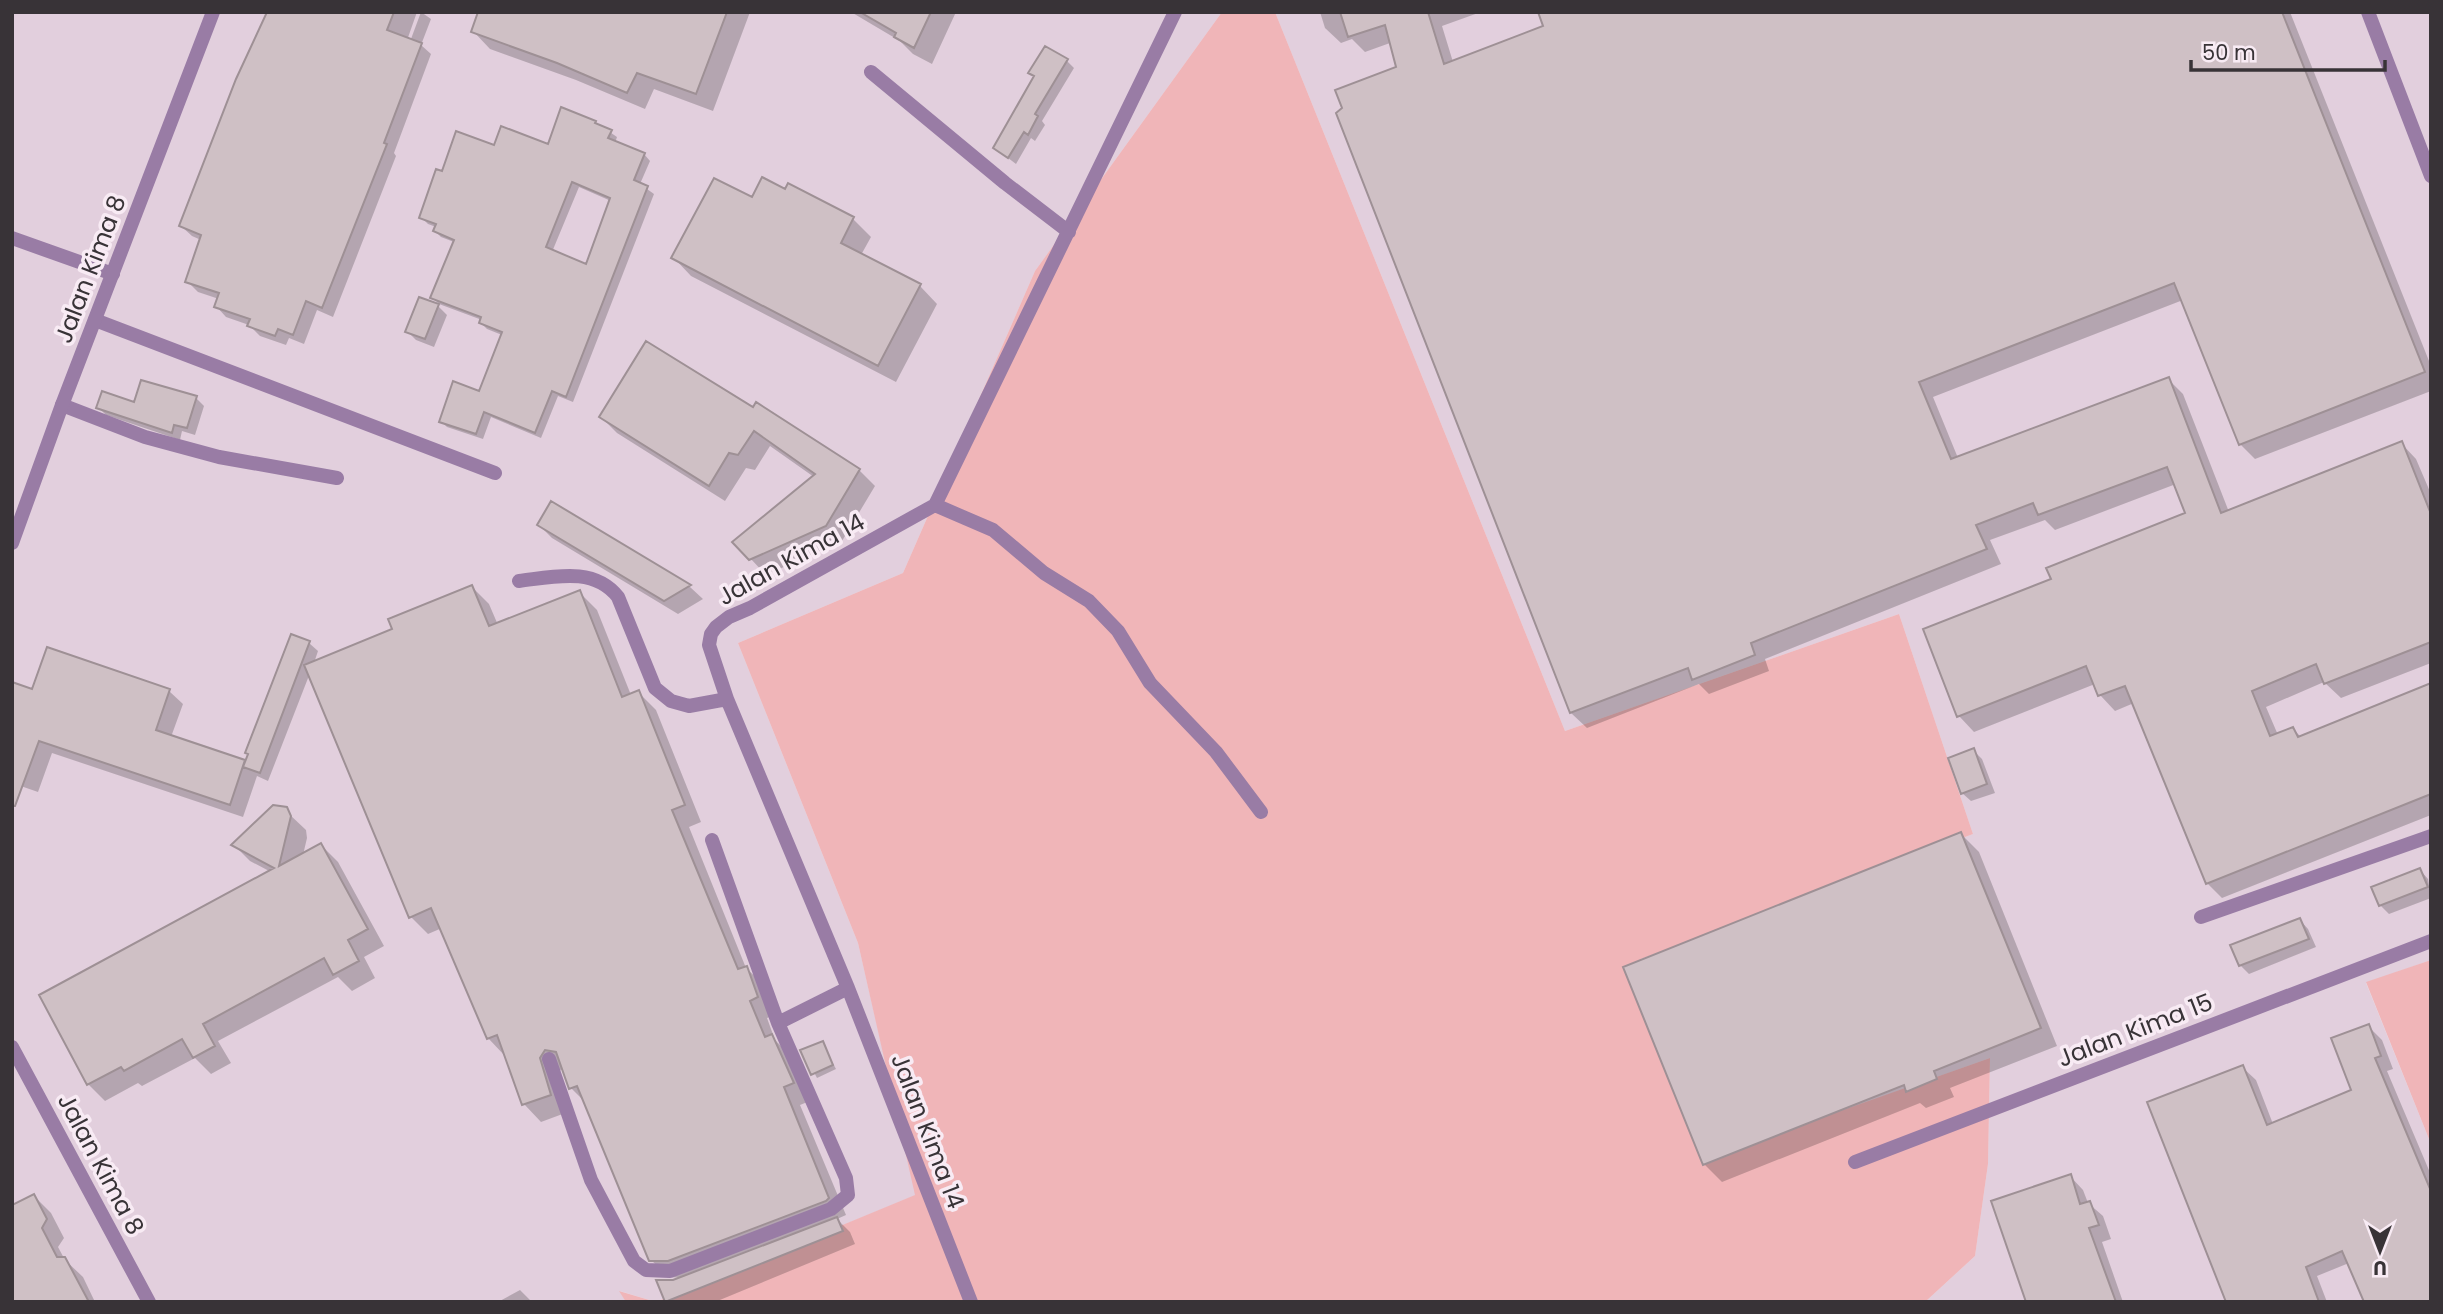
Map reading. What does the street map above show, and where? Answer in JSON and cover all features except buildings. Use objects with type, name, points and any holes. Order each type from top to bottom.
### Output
[{"type":"street","name":"Jalan Kima 8","points":[[12,543],[213,12]]},
{"type":"street","points":[[1175,12],[935,505],[993,530],[1044,573],[1089,601],[1118,631],[1150,684],[1216,752],[1261,812]]},
{"type":"street","points":[[2368,12],[2431,176]]},
{"type":"street","points":[[871,72],[1005,183],[1069,232]]},
{"type":"street","points":[[12,237],[113,274]]},
{"type":"street","points":[[95,320],[495,473]]},
{"type":"street","points":[[62,405],[145,437],[219,457],[337,478]]},
{"type":"street","name":"Jalan Kima 14","points":[[935,505],[750,608],[729,617],[716,627],[711,634],[709,645],[727,699],[848,988],[971,1302]]},
{"type":"street","points":[[519,582],[576,575],[610,586],[618,597],[655,688],[671,701],[689,706],[727,699]]},
{"type":"street","points":[[2201,917],[2431,836]]},
{"type":"street","points":[[549,1059],[591,1180],[634,1261],[646,1270],[670,1271],[831,1209],[848,1195],[846,1178],[778,1023],[712,840]]},
{"type":"street","name":"Jalan Kima 15","points":[[1855,1162],[2431,941]]},
{"type":"street","points":[[778,1023],[848,988]]},
{"type":"street","name":"Jalan Kima 8","points":[[12,1047],[149,1302]]},
{"type":"shaded area","points":[[12,12],[1222,12],[1035,271],[903,573],[738,643],[858,943],[916,1195],[656,1302],[620,1291],[626,1302],[12,1302]]},
{"type":"shaded area","points":[[1222,12],[1275,12],[1565,731],[1899,614],[1973,834],[1641,959],[1710,1157],[1990,1058],[1988,1164],[1975,1256],[1925,1302],[656,1302],[915,1195],[858,943],[738,643],[903,573],[1035,271]]},
{"type":"shaded area","points":[[1275,12],[2431,12],[2431,960],[2366,983],[2431,1144],[2431,1302],[1925,1302],[1975,1256],[1988,1164],[1990,1058],[1710,1158],[1641,959],[1973,834],[1899,614],[1565,731]]},
{"type":"shaded area","points":[[2431,960],[2431,1144],[2366,982]]},
{"type":"shaded area","points":[[619,1291],[656,1302],[626,1302]]}]
